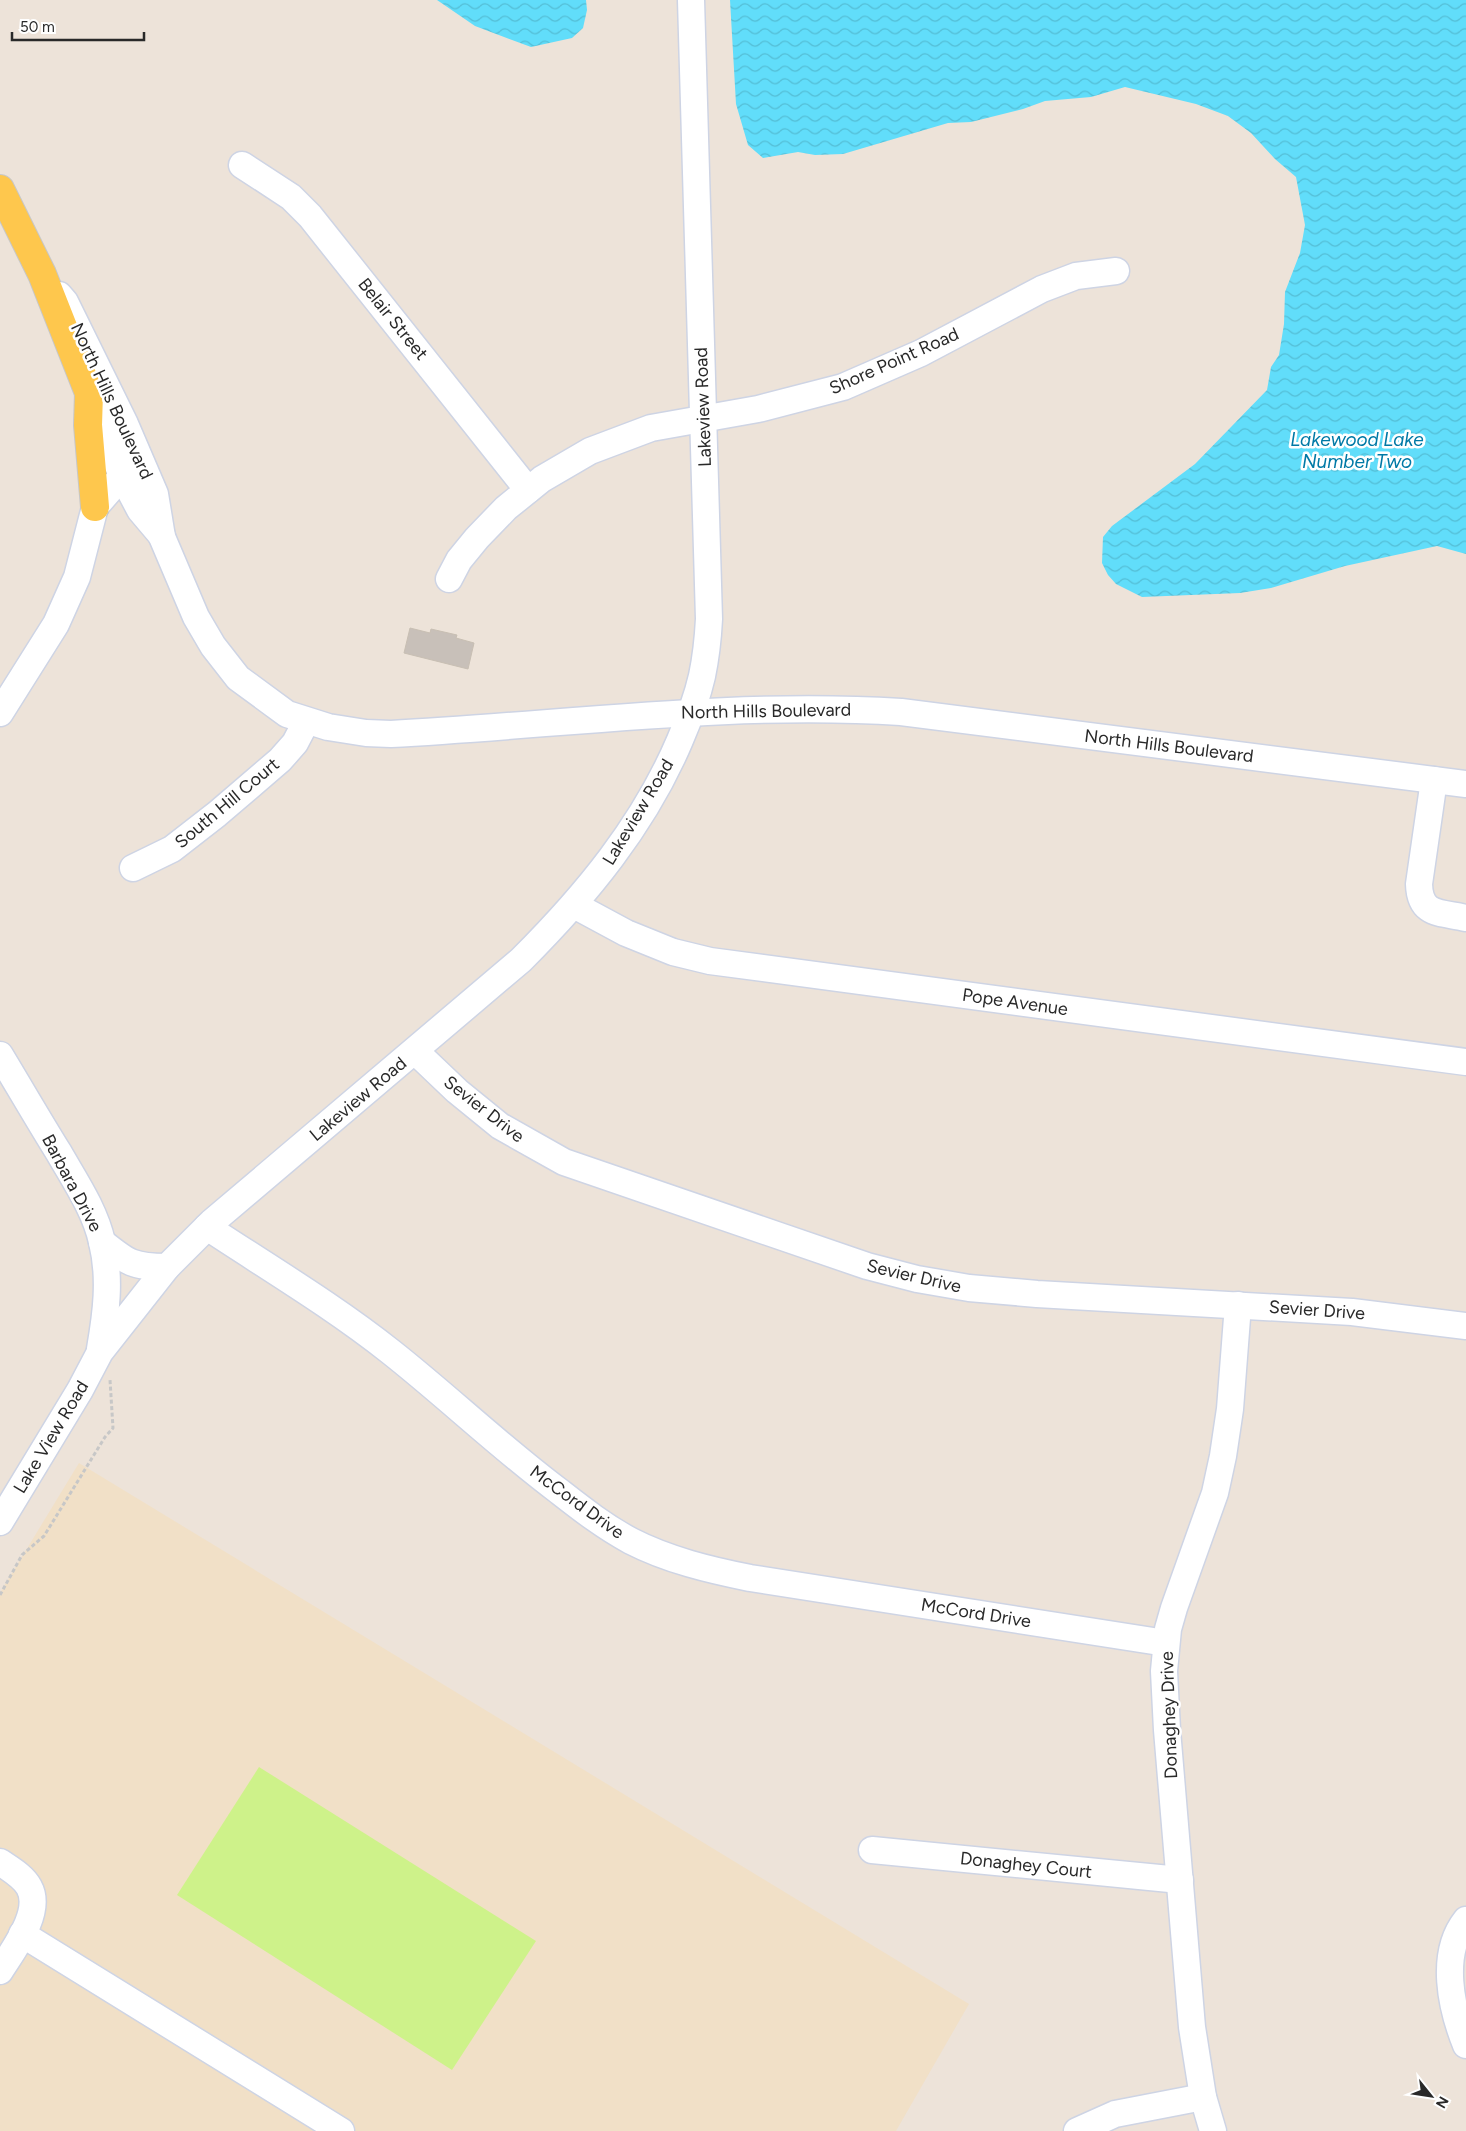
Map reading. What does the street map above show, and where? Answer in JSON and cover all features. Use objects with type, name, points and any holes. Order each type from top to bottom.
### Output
[{"type":"main road","name":"North Hills Boulevard","points":[[0,189],[42,274],[89,392]]},
{"type":"main road","points":[[89,392],[88,425],[95,507]]},
{"type":"street","name":"Lakeview Road","points":[[100,1352],[167,1268],[207,1227],[521,960],[574,905],[631,830],[666,772],[691,712],[702,676],[709,619],[691,0]]},
{"type":"street","name":"Belair Street","points":[[242,165],[292,197],[310,216],[528,490]]},
{"type":"street","name":"Shore Point Road","points":[[449,579],[459,560],[506,508],[562,466],[613,441],[651,428],[767,407],[843,387],[921,353],[1042,289],[1076,276],[1116,271]]},
{"type":"street","name":"North Hills Boulevard","points":[[42,274],[65,302],[125,424],[154,494],[162,537],[196,617],[213,646],[238,678],[287,714],[306,722],[366,733],[391,734],[691,712],[848,708],[901,712],[1466,784]]},
{"type":"street","name":"North Hills Boulevard","points":[[89,392],[122,476],[140,510],[162,537]]},
{"type":"street","points":[[0,712],[56,624],[63,609],[76,577],[95,507],[122,476]]},
{"type":"street","name":"South Hill Court","points":[[133,868],[172,849],[217,814],[280,760],[295,743],[306,722]]},
{"type":"street","points":[[1434,780],[1419,884],[1419,898],[1428,909],[1466,918]]},
{"type":"street","name":"Pope Avenue","points":[[574,905],[634,936],[673,952],[710,961],[1466,1062]]},
{"type":"street","name":"Sevier Drive","points":[[415,1051],[457,1091],[500,1126],[564,1162],[858,1263],[917,1279],[969,1288],[1036,1294],[1352,1312],[1466,1326]]},
{"type":"street","name":"Barbara Drive","points":[[0,1055],[75,1181],[94,1217],[106,1263],[108,1307],[100,1352]]},
{"type":"street","name":"McCord Drive","points":[[207,1227],[344,1317],[391,1352],[534,1472],[601,1524],[632,1542],[714,1571],[750,1578],[1166,1643]]},
{"type":"street","points":[[102,1242],[122,1259],[142,1268],[167,1268]]},
{"type":"street","name":"Donaghey Drive","points":[[1213,2131],[1203,2096],[1192,2027],[1167,1730],[1164,1671],[1166,1643],[1174,1608],[1215,1493],[1223,1456],[1230,1409],[1238,1305]]},
{"type":"street","name":"Lake View Road","points":[[0,1522],[80,1390],[100,1352]]},
{"type":"street","name":"Donaghey Court","points":[[872,1850],[1180,1880]]},
{"type":"street","points":[[0,1862],[22,1878],[30,1888],[33,1904],[29,1923],[9,1950],[341,2131]]},
{"type":"street","points":[[1466,1920],[1456,1936],[1450,1962],[1454,2003],[1460,2031],[1466,2045]]},
{"type":"street","points":[[1077,2131],[1115,2114],[1203,2096]]},
{"type":"path","points":[[0,1595],[22,1555],[44,1536],[105,1437],[113,1428],[110,1376],[100,1352]]},
{"type":"shaded area","points":[[79,1463],[969,2004],[896,2131],[0,2131],[0,1593]]},
{"type":"green space","points":[[259,1767],[536,1941],[452,2070],[177,1895]]},
{"type":"water","points":[[437,0],[586,0],[587,10],[583,28],[572,38],[531,47],[475,26]]},
{"type":"water","name":"Lakewood Lake Number Two","points":[[730,0],[1466,0],[1466,554],[1437,546],[1345,566],[1271,588],[1240,593],[1142,597],[1116,584],[1108,575],[1102,563],[1103,537],[1112,526],[1195,464],[1267,390],[1271,367],[1279,355],[1284,324],[1285,292],[1300,253],[1305,225],[1296,177],[1275,159],[1251,133],[1228,116],[1196,104],[1125,87],[1091,97],[1045,101],[1023,109],[971,122],[948,123],[843,154],[815,155],[798,152],[763,158],[748,145],[736,104]]},
{"type":"building","points":[[410,628],[430,633],[431,629],[457,635],[456,638],[474,643],[468,669],[404,653]]}]
